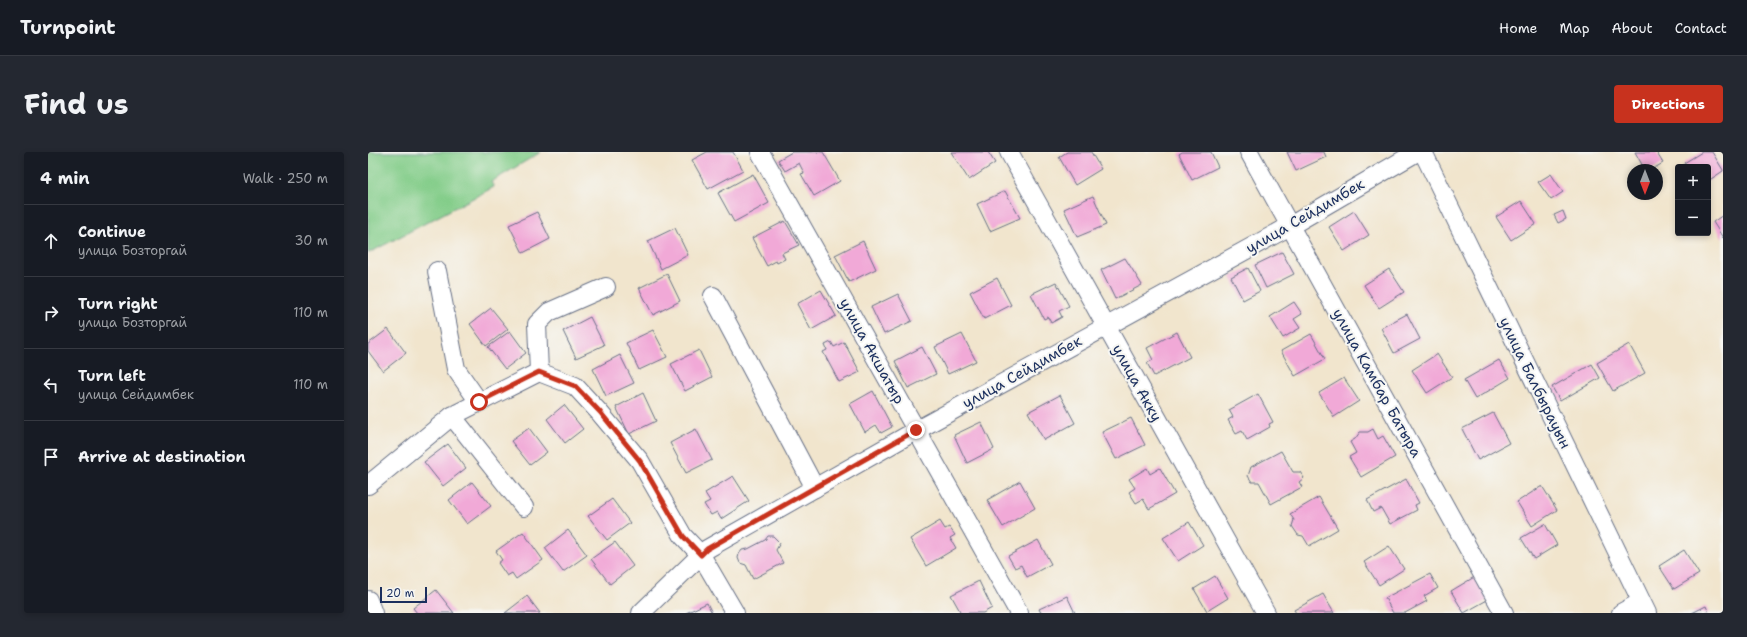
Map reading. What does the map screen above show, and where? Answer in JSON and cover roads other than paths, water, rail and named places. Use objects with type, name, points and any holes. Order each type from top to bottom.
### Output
[{"type":"street","name":"улица Акшатыр","points":[[760,152],[1019,613]]},
{"type":"street","name":"улица Акку","points":[[1008,152],[1266,613]]},
{"type":"street","name":"улица Камбар Батыра","points":[[1249,152],[1504,613]]},
{"type":"street","name":"улица Сейдимбек","points":[[641,613],[707,549],[916,430],[1290,226],[1417,152]]},
{"type":"street","name":"улица Балбырауын","points":[[1423,152],[1644,607]]},
{"type":"street","points":[[437,271],[456,370],[479,402]]},
{"type":"street","points":[[539,372],[537,324],[549,312],[606,287]]},
{"type":"street","points":[[713,296],[815,488]]},
{"type":"street","points":[[368,485],[452,416],[539,372],[575,386],[600,412],[640,461],[683,536],[701,555],[735,613]]},
{"type":"street","points":[[452,416],[524,507]]},
{"type":"street","points":[[368,600],[373,613]]},
{"type":"street","points":[[1621,613],[1644,607]]}]
